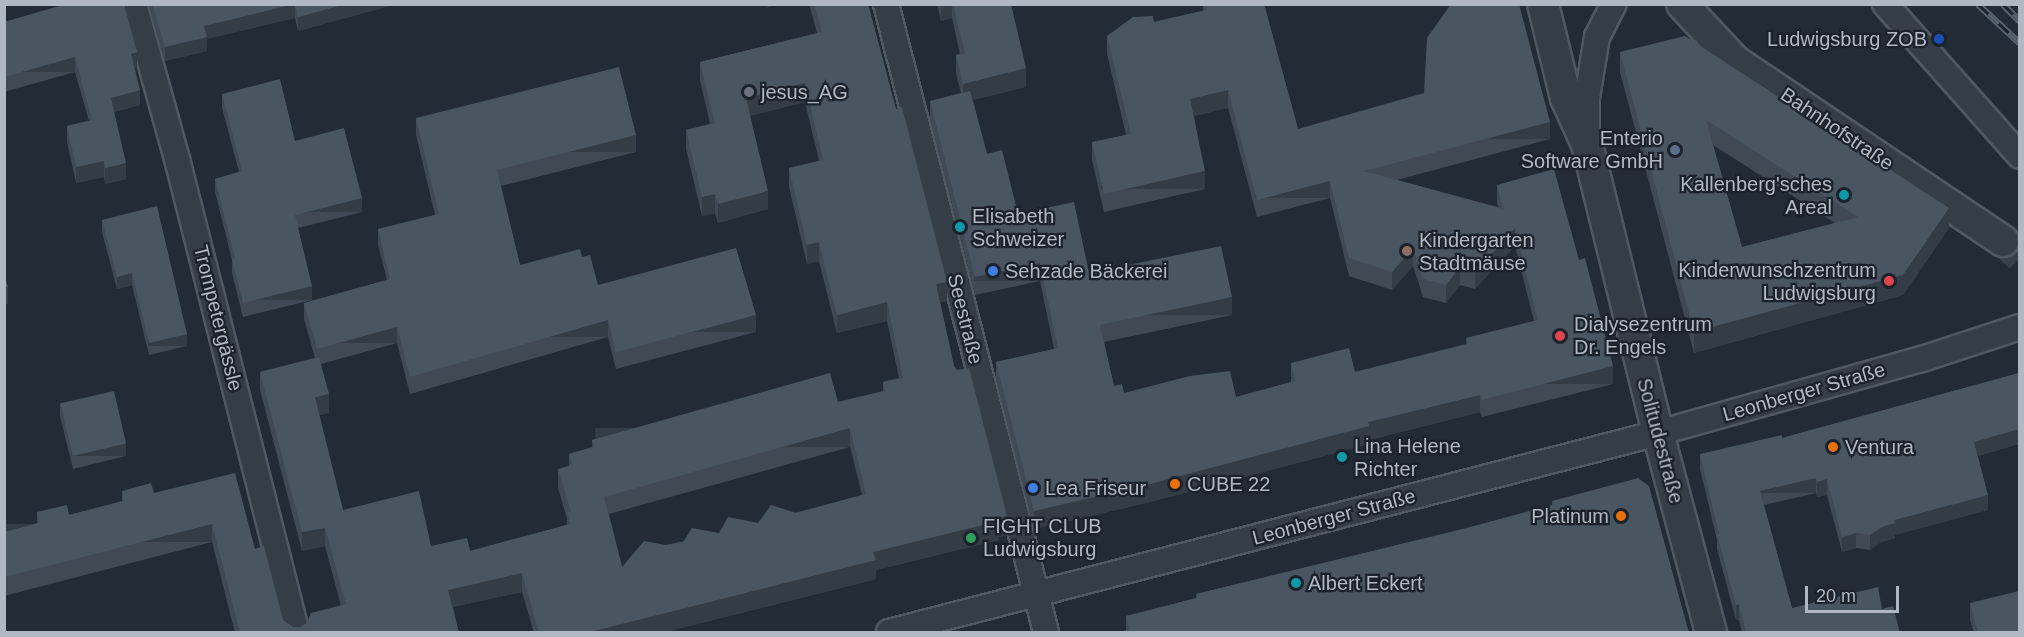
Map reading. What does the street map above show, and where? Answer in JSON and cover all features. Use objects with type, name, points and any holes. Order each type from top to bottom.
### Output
[{"type":"street","name":"Trompetergässle","points":[[134,4],[178,163],[297,633]]},
{"type":"street","name":"Seestraße","points":[[886,4],[1046,633]]},
{"type":"street","name":"Solitudestraße","points":[[1543,4],[1566,98],[1587,144],[1658,433],[1712,633]]},
{"type":"street","name":"Solitudestraße","points":[[1587,144],[1587,98],[1597,37],[1614,4]]},
{"type":"street","name":"Bahnhofstraße","points":[[1682,4],[1735,61],[2003,241]]},
{"type":"street","points":[[1885,4],[2019,156]]},
{"type":"street","name":"Leonberger Straße","points":[[889,633],[1658,433],[1922,359],[2019,327]]},
{"type":"building","points":[[66,4],[124,4],[137,52],[131,54],[140,90],[111,98],[126,163],[105,168],[104,161],[76,167],[67,126],[92,120],[75,57],[4,77],[4,22]]},
{"type":"building","points":[[152,4],[293,4],[204,26],[207,37],[165,47]]},
{"type":"building","points":[[295,4],[346,4],[298,17]]},
{"type":"building","points":[[814,4],[868,4],[896,109],[902,107],[947,282],[936,284],[954,366],[957,370],[969,368],[1007,516],[999,518],[999,521],[873,552],[876,560],[586,633],[539,633],[522,573],[448,590],[459,633],[240,633],[212,524],[4,577],[4,532],[39,523],[37,512],[67,505],[69,515],[124,501],[122,491],[151,483],[154,493],[235,473],[255,549],[264,546],[283,620],[293,627],[300,627],[307,623],[311,613],[346,604],[325,528],[302,532],[260,372],[319,357],[329,394],[315,397],[343,510],[419,491],[431,546],[467,538],[470,551],[570,524],[567,512],[571,512],[558,469],[572,465],[569,454],[594,447],[592,440],[830,373],[838,402],[885,391],[883,382],[903,378],[887,302],[837,315],[819,242],[807,245],[789,168],[823,160],[805,83],[746,98],[768,191],[718,204],[715,194],[702,197],[686,130],[715,123],[700,62],[822,32]],"holes":[[[850,428],[866,494],[796,513],[771,505],[758,523],[728,517],[719,533],[692,528],[683,542],[666,545],[644,541],[622,567],[604,497]]]},
{"type":"building","points":[[953,4],[1011,4],[1026,68],[963,84],[956,55],[965,53]]},
{"type":"building","points":[[1205,4],[1264,4],[1298,129],[1424,93],[1427,38],[1451,4],[1519,4],[1550,122],[1364,171],[1503,209],[1497,185],[1554,169],[1579,260],[1585,258],[1613,366],[1482,400],[1480,395],[1368,422],[1369,426],[1146,485],[1034,511],[996,362],[1058,348],[1040,263],[975,277],[930,101],[970,91],[987,154],[1002,150],[1018,214],[1074,202],[1089,273],[1221,246],[1232,297],[1100,325],[1114,386],[1122,384],[1124,393],[1190,376],[1230,371],[1236,397],[1295,381],[1291,363],[1349,348],[1355,372],[1468,344],[1466,338],[1538,320],[1515,228],[1475,272],[1460,267],[1446,285],[1423,279],[1413,248],[1392,272],[1349,258],[1330,181],[1257,200],[1228,90],[1190,99],[1205,171],[1104,194],[1092,142],[1131,134],[1107,36],[1133,17],[1153,16],[1154,22],[1206,10]]},
{"type":"building","name":"Kallenberg'sches Areal","points":[[1685,36],[1949,208],[1903,275],[1694,332],[1620,52]],"holes":[[[1706,120],[1858,217],[1742,247]]]},
{"type":"building","points":[[619,67],[636,135],[497,170],[520,265],[580,249],[582,257],[590,255],[598,285],[736,248],[756,315],[616,352],[608,320],[410,377],[397,327],[317,349],[304,303],[390,279],[378,229],[439,214],[416,118]]},
{"type":"building","points":[[280,79],[295,141],[344,128],[362,198],[295,215],[312,286],[243,303],[232,259],[235,258],[215,179],[242,171],[222,94]]},
{"type":"building","points":[[157,206],[187,334],[149,343],[132,273],[117,277],[102,220]]},
{"type":"building","points":[[4,273],[8,287],[4,288]]},
{"type":"building","points":[[2019,373],[2019,429],[1974,442],[1988,495],[1894,520],[1895,523],[1881,527],[1870,535],[1856,533],[1842,537],[1827,479],[1817,482],[1816,478],[1760,491],[1792,608],[1878,587],[1882,609],[1893,606],[1900,633],[1746,633],[1717,534],[1719,534],[1700,454],[1782,435],[1782,438]]},
{"type":"building","points":[[114,391],[126,444],[73,456],[60,403]]},
{"type":"building","points":[[1638,478],[1649,486],[1689,633],[1118,633],[1129,629],[1126,616],[1197,598],[1196,594],[1463,529],[1553,505],[1552,501]]},
{"type":"building","points":[[2019,591],[2019,633],[1978,633],[1970,603]]},
{"type":"tunnel","points":[[2003,241],[2020,258]]},
{"type":"railway","points":[[1978,4],[2020,43]]},
{"type":"railway","points":[[2003,4],[2020,21]]},
{"type":"place","name":"Ludwigsburg ZOB","points":[[1939,39]]},
{"type":"place","name":"jesus_AG","points":[[749,92]]},
{"type":"place","name":"Enterio Software GmbH","points":[[1675,150]]},
{"type":"place","name":"Kallenberg'sches Areal","points":[[1844,195]]},
{"type":"place","name":"Elisabeth Schweizer","points":[[960,227]]},
{"type":"place","name":"Kindergarten Stadtmäuse","points":[[1407,251]]},
{"type":"place","name":"Sehzade Bäckerei","points":[[993,271]]},
{"type":"place","name":"Kinderwunschzentrum Ludwigsburg","points":[[1889,281]]},
{"type":"place","name":"Dialysezentrum Dr. Engels","points":[[1560,336]]},
{"type":"place","name":"Ventura","points":[[1833,447]]},
{"type":"place","name":"Lina Helene Richter","points":[[1342,457]]},
{"type":"place","name":"CUBE 22","points":[[1175,484]]},
{"type":"place","name":"Lea Friseur","points":[[1033,488]]},
{"type":"place","name":"Platinum","points":[[1621,516]]},
{"type":"place","name":"FIGHT CLUB Ludwigsburg","points":[[971,538]]},
{"type":"place","name":"Albert Eckert","points":[[1296,583]]}]
